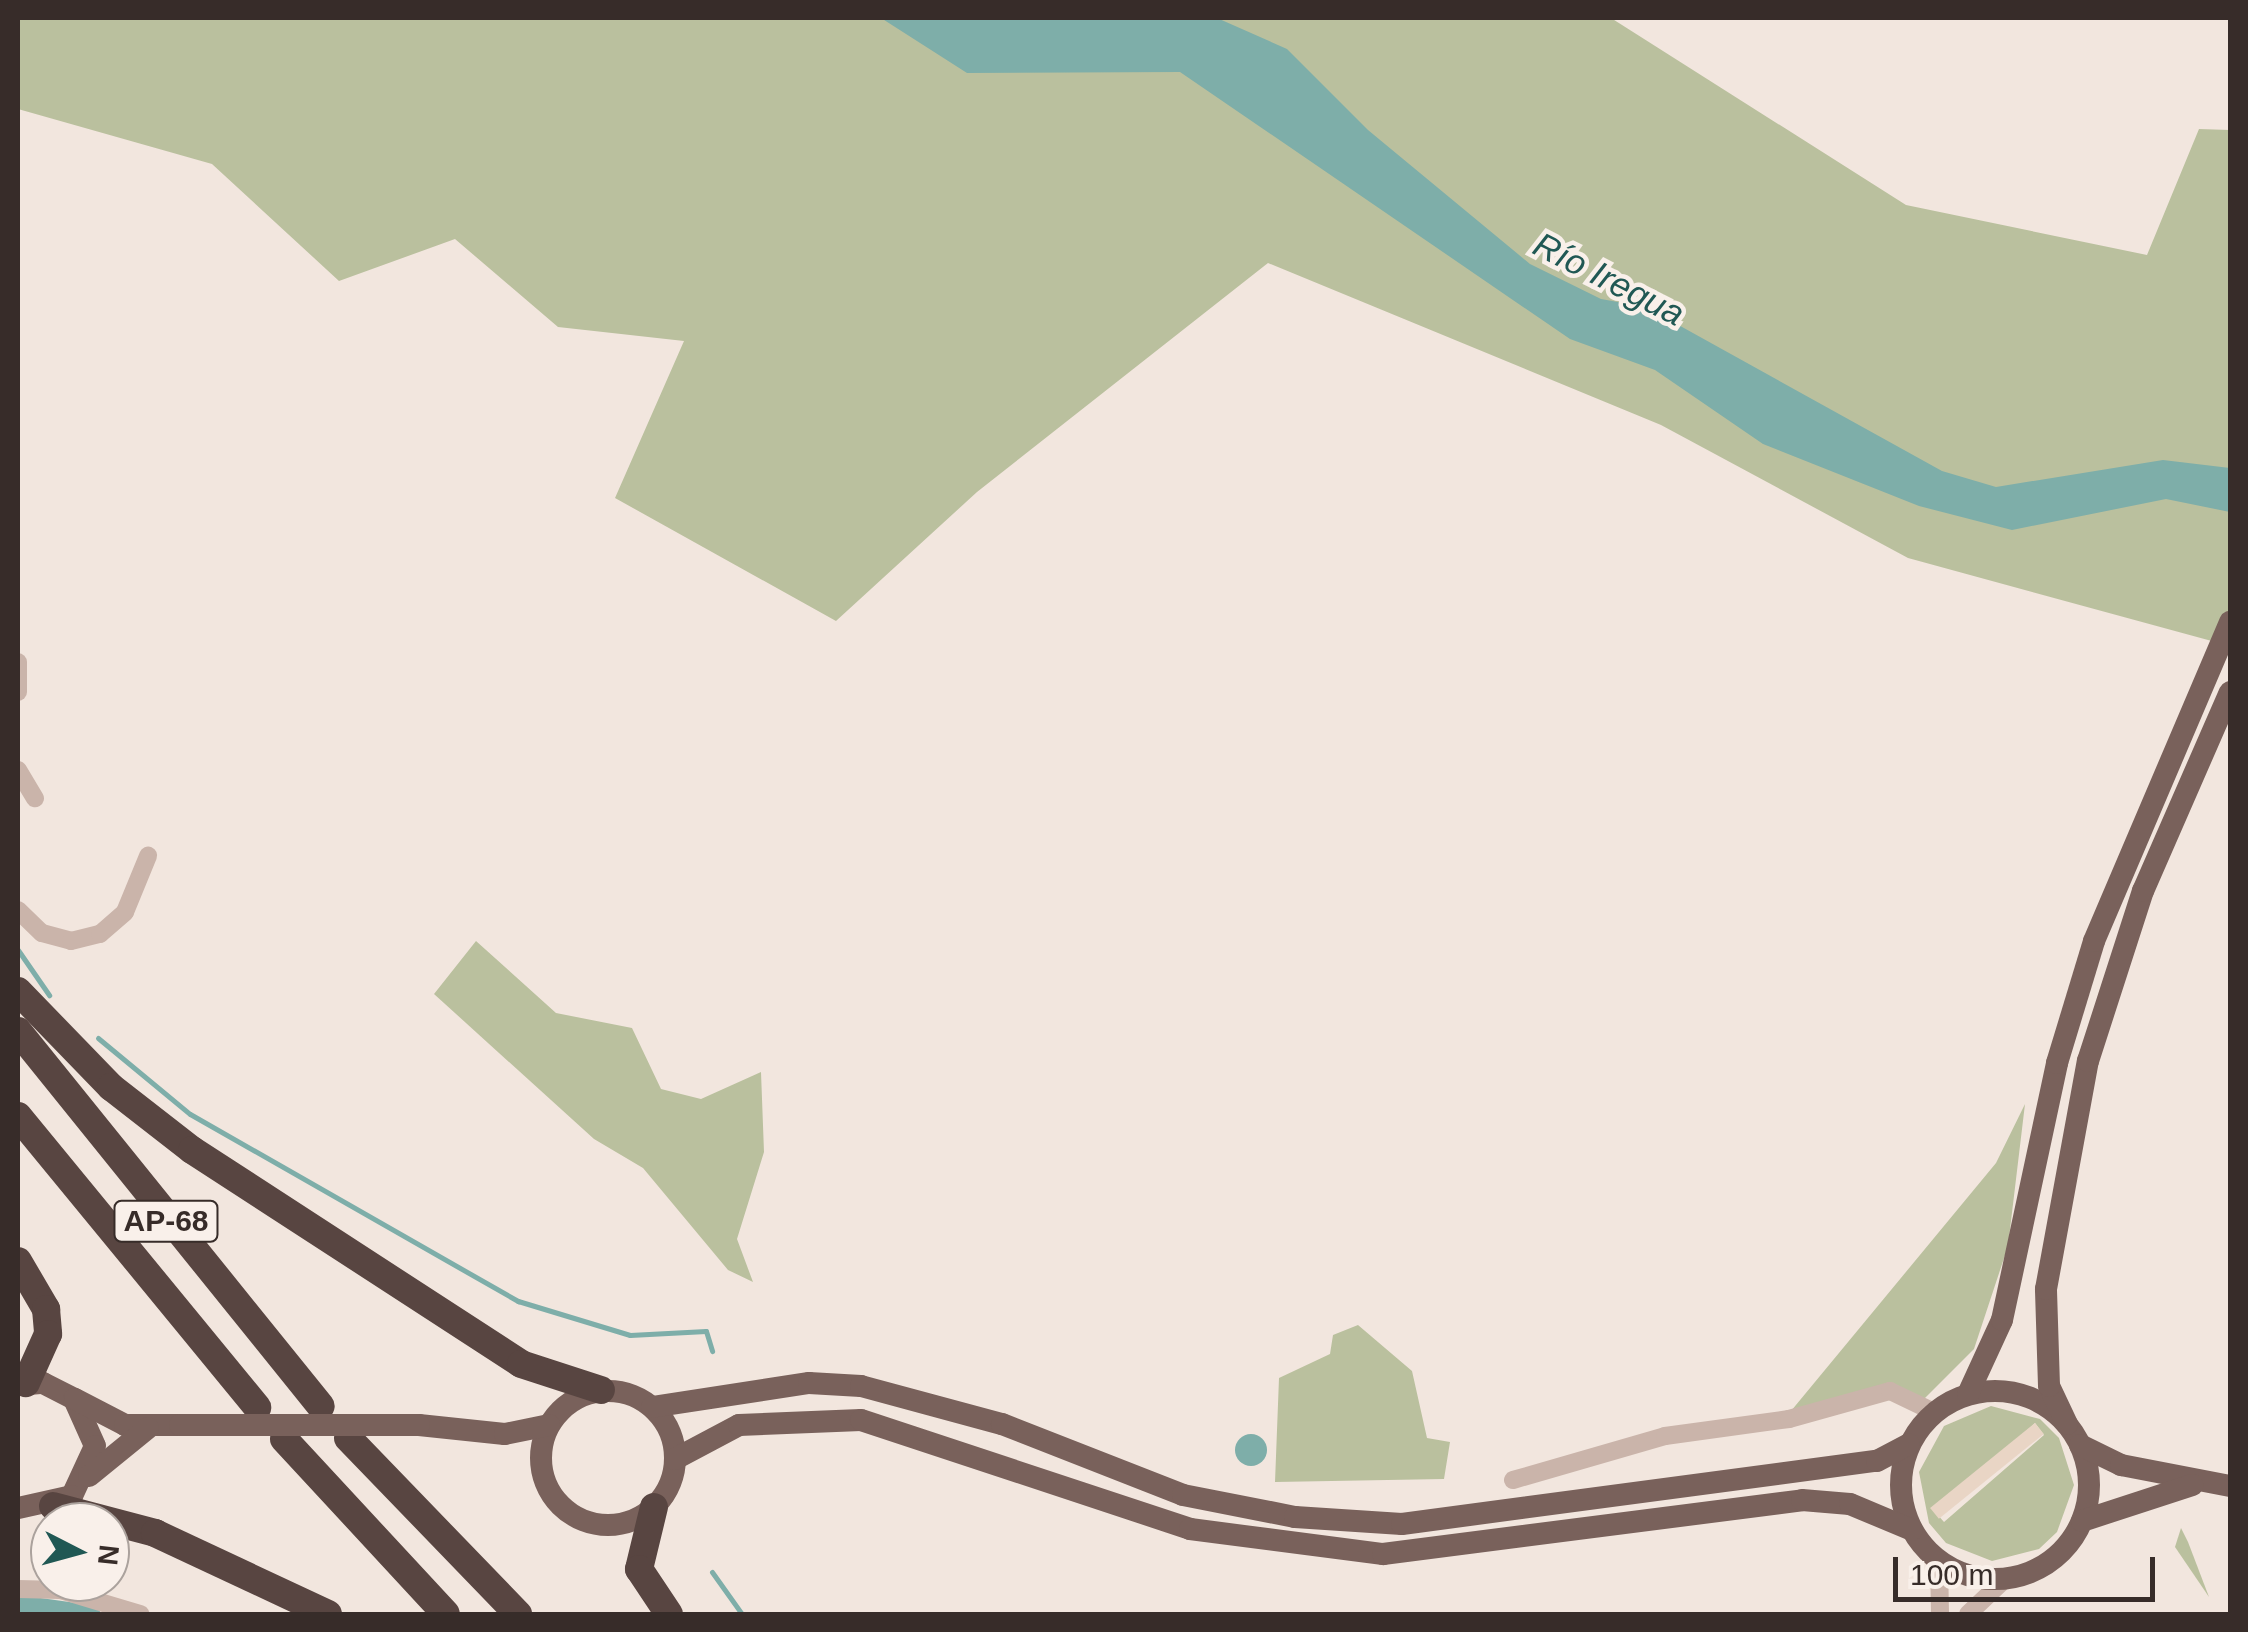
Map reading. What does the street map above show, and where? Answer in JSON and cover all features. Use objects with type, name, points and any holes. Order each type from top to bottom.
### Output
[{"type":"highway","points":[[18,991],[111,1087],[192,1150],[521,1364],[601,1390]]},
{"type":"highway","name":"AP-68","points":[[18,1031],[320,1406]]},
{"type":"highway","name":"AP-68","points":[[18,1116],[257,1408]]},
{"type":"highway","points":[[18,1261],[46,1309],[48,1334],[22,1384]]},
{"type":"highway","points":[[348,1438],[518,1614]]},
{"type":"highway","points":[[284,1439],[446,1614]]},
{"type":"highway","points":[[654,1507],[640,1569],[669,1614]]},
{"type":"highway","points":[[130,1526],[155,1532],[328,1614]]},
{"type":"main road","points":[[1968,1394],[2012,1284],[2058,1062],[2094,941],[2230,622]]},
{"type":"main road","points":[[1909,1444],[1901,1495],[1912,1530],[1939,1561],[2004,1579],[2054,1558],[2082,1521],[2089,1490],[2080,1444],[2050,1386],[2046,1289],[2088,1061],[2144,891],[2230,692]]},
{"type":"main road","points":[[1912,1530],[1850,1504],[1802,1500],[1507,1545],[1384,1554],[1190,1529],[861,1420],[739,1425],[675,1459],[654,1507],[618,1524],[578,1518],[549,1490],[540,1456],[548,1425],[566,1404],[601,1390],[652,1407],[809,1383],[860,1386],[1002,1424],[1182,1494],[1402,1524],[1877,1461],[1909,1444],[1934,1412],[1968,1394],[2032,1398],[2067,1424]]},
{"type":"main road","points":[[22,1384],[148,1428],[419,1425],[505,1434],[548,1425]]},
{"type":"main road","points":[[74,1399],[95,1446],[86,1479]]},
{"type":"main road","points":[[652,1407],[675,1459]]},
{"type":"main road","points":[[58,1502],[148,1428]]},
{"type":"main road","points":[[505,1434],[540,1456]]},
{"type":"main road","points":[[2080,1444],[2121,1465],[2230,1486]]},
{"type":"main road","points":[[2082,1521],[2200,1483]]},
{"type":"street","points":[[18,662],[18,692]]},
{"type":"street","points":[[18,770],[35,798]]},
{"type":"street","points":[[18,910],[42,933],[71,941],[100,934],[125,912],[148,856]]},
{"type":"street","points":[[1513,1480],[1666,1436],[1789,1418],[1890,1390],[1934,1412]]},
{"type":"street","points":[[1939,1561],[1940,1614]]},
{"type":"street","points":[[1968,1614],[2004,1579]]},
{"type":"street","points":[[18,1590],[60,1590],[140,1614]]},
{"type":"green space","points":[[18,18],[1611,18],[1906,205],[2147,255],[2199,129],[2230,130],[2230,646],[1908,558],[1661,425],[1268,263],[977,492],[836,621],[615,498],[684,341],[558,327],[455,239],[339,281],[212,164],[18,109]]},
{"type":"green space","points":[[476,941],[556,1013],[632,1028],[661,1089],[701,1099],[761,1072],[764,1152],[737,1239],[753,1282],[728,1270],[643,1168],[594,1139],[434,994]]},
{"type":"green space","points":[[2025,1104],[2008,1246],[1974,1349],[1915,1408],[1886,1393],[1791,1411],[1996,1163]]},
{"type":"green space","points":[[1358,1325],[1412,1371],[1427,1438],[1450,1442],[1444,1479],[1275,1482],[1279,1378],[1330,1354],[1333,1335]]},
{"type":"green space","points":[[1991,1406],[2040,1419],[2059,1438],[2074,1485],[2057,1532],[2039,1549],[1992,1561],[1946,1543],[1929,1523],[1919,1472],[1944,1426]],"holes":[[[2035,1423],[2044,1435],[1944,1522],[1936,1513]]]},
{"type":"green space","points":[[2181,1528],[2188,1542],[2209,1597],[2175,1547]]},
{"type":"shaded area","points":[[2035,1423],[2044,1434],[1939,1519],[1930,1508]]},
{"type":"water","points":[[881,18],[1217,18],[1287,49],[1368,130],[1530,264],[1601,299],[1646,307],[1942,471],[1996,487],[2163,460],[2230,468],[2230,512],[2166,499],[2012,530],[1919,506],[1763,444],[1655,370],[1570,339],[1180,72],[967,73]]},
{"type":"water","points":[[1251,1434],[1263,1438],[1267,1450],[1263,1462],[1251,1466],[1239,1462],[1235,1450],[1239,1438]]},
{"type":"waterway","points":[[18,950],[49,995]]},
{"type":"waterway","points":[[98,1038],[190,1114],[518,1301],[630,1335],[706,1331],[712,1351]]},
{"type":"waterway","points":[[712,1572],[742,1614]]},
{"type":"waterway","points":[[18,1604],[91,1614]]},
{"type":"water label","name":"Río Iregua","points":[[1609,279]]}]
